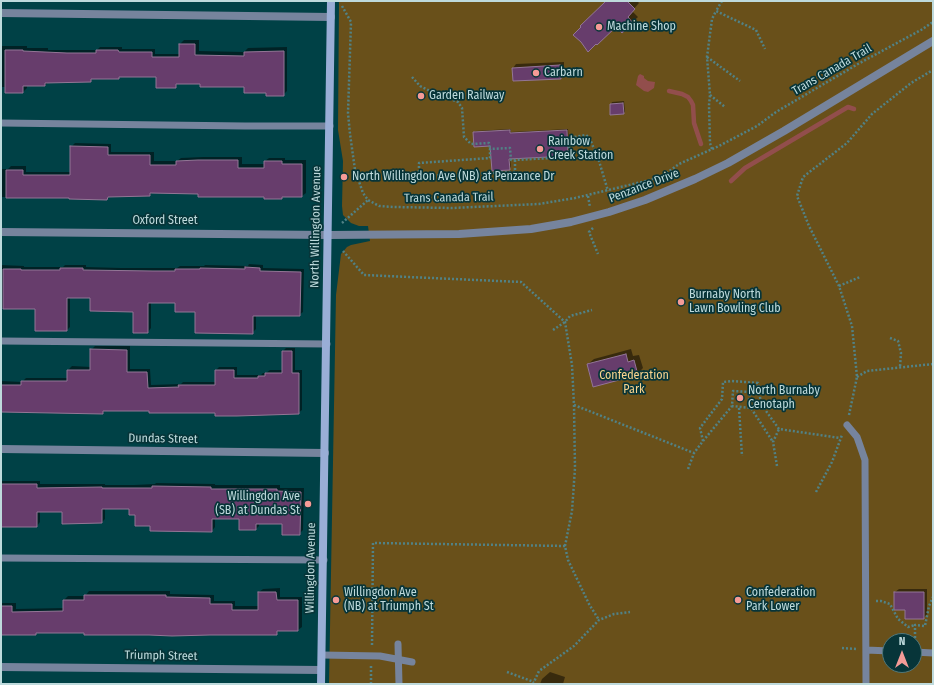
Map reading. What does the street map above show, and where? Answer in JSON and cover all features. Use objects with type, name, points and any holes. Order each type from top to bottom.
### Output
[{"type":"street","name":"North Willingdon Avenue","points":[[325,453],[331,1]]},
{"type":"street","points":[[1,13],[331,17]]},
{"type":"street","name":"Penzance Drive","points":[[328,235],[459,234],[500,231],[551,226],[609,212],[696,179],[740,157],[933,41]]},
{"type":"street","name":"Oxford Street","points":[[1,232],[328,235]]},
{"type":"street","name":"Dundas Street","points":[[1,448],[325,453]]},
{"type":"street","name":"Willingdon Avenue","points":[[321,684],[325,453]]},
{"type":"street","name":"Triumph Street","points":[[1,667],[321,670]]},
{"type":"lane","points":[[1,123],[330,126]]},
{"type":"lane","points":[[1,341],[326,344]]},
{"type":"lane","points":[[847,425],[857,437],[865,460],[866,684]]},
{"type":"lane","points":[[1,558],[324,560]]},
{"type":"lane","points":[[398,644],[399,684]]},
{"type":"lane","points":[[866,650],[882,651]]},
{"type":"lane","points":[[922,652],[933,653]]},
{"type":"lane","points":[[322,655],[380,656],[412,662]]},
{"type":"path","points":[[339,1],[351,22],[348,67],[348,113],[353,160],[363,193],[368,200],[346,219]]},
{"type":"path","points":[[712,149],[710,142],[710,95],[706,56],[712,19],[722,1]]},
{"type":"path","points":[[716,10],[756,30],[765,49]]},
{"type":"path","name":"Trans Canada Trail","points":[[368,200],[387,207],[452,208],[540,204],[588,196],[658,178],[679,164],[725,143],[757,126],[776,112],[933,22]]},
{"type":"path","points":[[706,56],[740,81]]},
{"type":"path","points":[[816,492],[832,462],[840,438],[847,425],[857,377],[852,326],[839,286],[809,226],[797,196],[803,177],[847,143],[872,114],[911,83],[933,70]]},
{"type":"path","points":[[412,77],[420,86],[458,102],[462,108],[464,137],[471,144],[489,143],[490,149],[490,158],[419,163],[419,176],[515,172],[515,160]]},
{"type":"path","points":[[710,95],[725,107]]},
{"type":"path","points":[[490,149],[510,148],[511,160],[569,157],[569,138],[586,135],[590,139],[599,161],[608,191]]},
{"type":"path","points":[[588,196],[591,209]]},
{"type":"path","points":[[595,224],[595,227],[589,232],[598,254]]},
{"type":"path","points":[[343,251],[364,275],[521,282],[565,322],[572,365],[575,468],[572,511],[565,546],[568,560],[589,604],[599,620]]},
{"type":"path","points":[[839,286],[860,278]]},
{"type":"path","points":[[553,330],[565,322],[570,316],[592,310]]},
{"type":"path","points":[[890,338],[898,341],[901,353],[900,367]]},
{"type":"path","points":[[857,377],[867,371],[933,364]]},
{"type":"path","points":[[703,441],[700,428],[722,399],[723,382],[732,381],[758,383],[761,404],[779,429],[840,438]]},
{"type":"path","points":[[688,468],[694,453],[732,406],[732,391],[750,392],[749,400],[751,408],[773,442],[777,466]]},
{"type":"path","points":[[574,405],[694,453]]},
{"type":"path","points":[[732,406],[739,408],[751,408]]},
{"type":"path","points":[[739,408],[742,456]]},
{"type":"path","points":[[773,442],[779,429]]},
{"type":"path","points":[[372,646],[373,544],[565,546]]},
{"type":"path","points":[[866,602],[881,601],[890,604],[898,619],[908,627],[915,625],[925,626],[929,606],[933,597]]},
{"type":"path","points":[[507,672],[533,683],[540,671],[574,646],[599,620],[614,614],[630,612]]},
{"type":"path","points":[[915,625],[915,633]]},
{"type":"path","points":[[371,684],[372,664]]},
{"type":"green space","name":"Confederation Park","points":[[339,1],[933,1],[933,684],[329,684],[336,295],[341,254],[351,245],[370,241],[368,226],[359,226],[351,223],[343,215],[343,161],[338,130]]},
{"type":"shaded area","points":[[640,74],[648,81],[655,82],[654,88],[648,92],[636,85]]},
{"type":"building","name":"Machine Shop","points":[[606,1],[627,1],[635,9],[628,17],[633,23],[622,33],[616,27],[588,52],[581,42],[573,35],[581,27],[580,26]]},
{"type":"building","points":[[179,44],[195,44],[195,55],[244,56],[244,52],[284,51],[284,96],[266,96],[266,93],[244,93],[244,87],[200,87],[200,84],[176,84],[176,88],[156,88],[156,77],[119,77],[119,79],[91,79],[91,82],[45,83],[45,86],[23,86],[23,93],[5,93],[5,50],[96,53],[96,50],[118,50],[119,52],[152,52],[152,57],[179,57]]},
{"type":"building","name":"Carbarn","points":[[560,65],[561,79],[513,81],[512,68]]},
{"type":"building","points":[[623,103],[624,114],[610,115],[610,104]]},
{"type":"building","points":[[510,130],[510,133],[567,130],[568,156],[509,159],[510,170],[492,171],[490,146],[474,147],[473,132]]},
{"type":"building","points":[[70,146],[108,147],[108,155],[150,155],[150,165],[176,165],[176,161],[198,160],[238,160],[238,168],[264,168],[264,161],[282,161],[282,164],[302,164],[302,197],[264,199],[264,197],[198,197],[198,194],[150,193],[150,196],[108,197],[107,200],[69,198],[6,198],[6,170],[23,170],[23,175],[70,175]]},
{"type":"building","points":[[245,267],[260,268],[260,271],[301,272],[300,316],[253,316],[253,334],[195,333],[195,312],[175,312],[175,303],[148,303],[148,333],[133,333],[133,312],[90,311],[90,298],[67,298],[67,331],[35,331],[35,309],[3,309],[3,269],[60,270],[60,268],[83,268],[83,270],[175,271],[175,269],[200,268],[245,269]]},
{"type":"building","points":[[90,349],[127,350],[127,372],[147,372],[148,388],[179,387],[178,385],[215,385],[215,370],[234,370],[234,378],[258,378],[258,376],[265,376],[265,373],[282,373],[282,351],[292,351],[292,373],[299,373],[299,414],[215,416],[215,413],[149,413],[149,411],[103,411],[103,414],[1,412],[1,385],[21,385],[21,381],[67,381],[67,370],[90,370]]},
{"type":"building","points":[[626,354],[628,362],[634,360],[638,375],[593,387],[587,364]]},
{"type":"building","points":[[1,484],[37,484],[37,488],[152,488],[152,486],[211,487],[211,489],[277,489],[277,491],[301,492],[300,535],[282,535],[282,524],[256,524],[256,530],[239,530],[239,519],[212,519],[212,532],[150,531],[150,526],[135,526],[135,515],[129,515],[129,509],[102,509],[102,523],[62,524],[62,512],[37,512],[37,527],[1,527]]},
{"type":"building","points":[[258,592],[276,592],[277,600],[298,600],[298,631],[277,631],[277,635],[172,636],[36,633],[36,635],[1,635],[1,606],[12,606],[12,612],[63,611],[63,600],[84,600],[84,595],[166,595],[166,597],[210,598],[210,604],[232,604],[232,610],[258,610]]},
{"type":"building","points":[[894,592],[924,592],[924,619],[905,619],[905,610],[894,610]]},
{"type":"waterway","points":[[669,91],[682,94],[688,97],[691,101],[693,105],[694,123],[701,144]]},
{"type":"waterway","points":[[731,181],[745,168],[848,107],[854,109]]},
{"type":"place","name":"Machine Shop","points":[[599,27]]},
{"type":"place","name":"Carbarn","points":[[536,73]]},
{"type":"place","name":"Garden Railway","points":[[421,96]]},
{"type":"place","name":"Rainbow Creek Station","points":[[540,149]]},
{"type":"place","name":"North Willingdon Ave (NB) at Penzance Dr","points":[[344,177]]},
{"type":"place","name":"Burnaby North Lawn Bowling Club","points":[[681,302]]},
{"type":"place","name":"North Burnaby Cenotaph","points":[[740,398]]},
{"type":"place","name":"Willingdon Ave (SB) at Dundas St","points":[[308,504]]},
{"type":"place","name":"Willingdon Ave (NB) at Triumph St","points":[[336,600]]},
{"type":"place","name":"Confederation Park Lower","points":[[738,600]]}]
